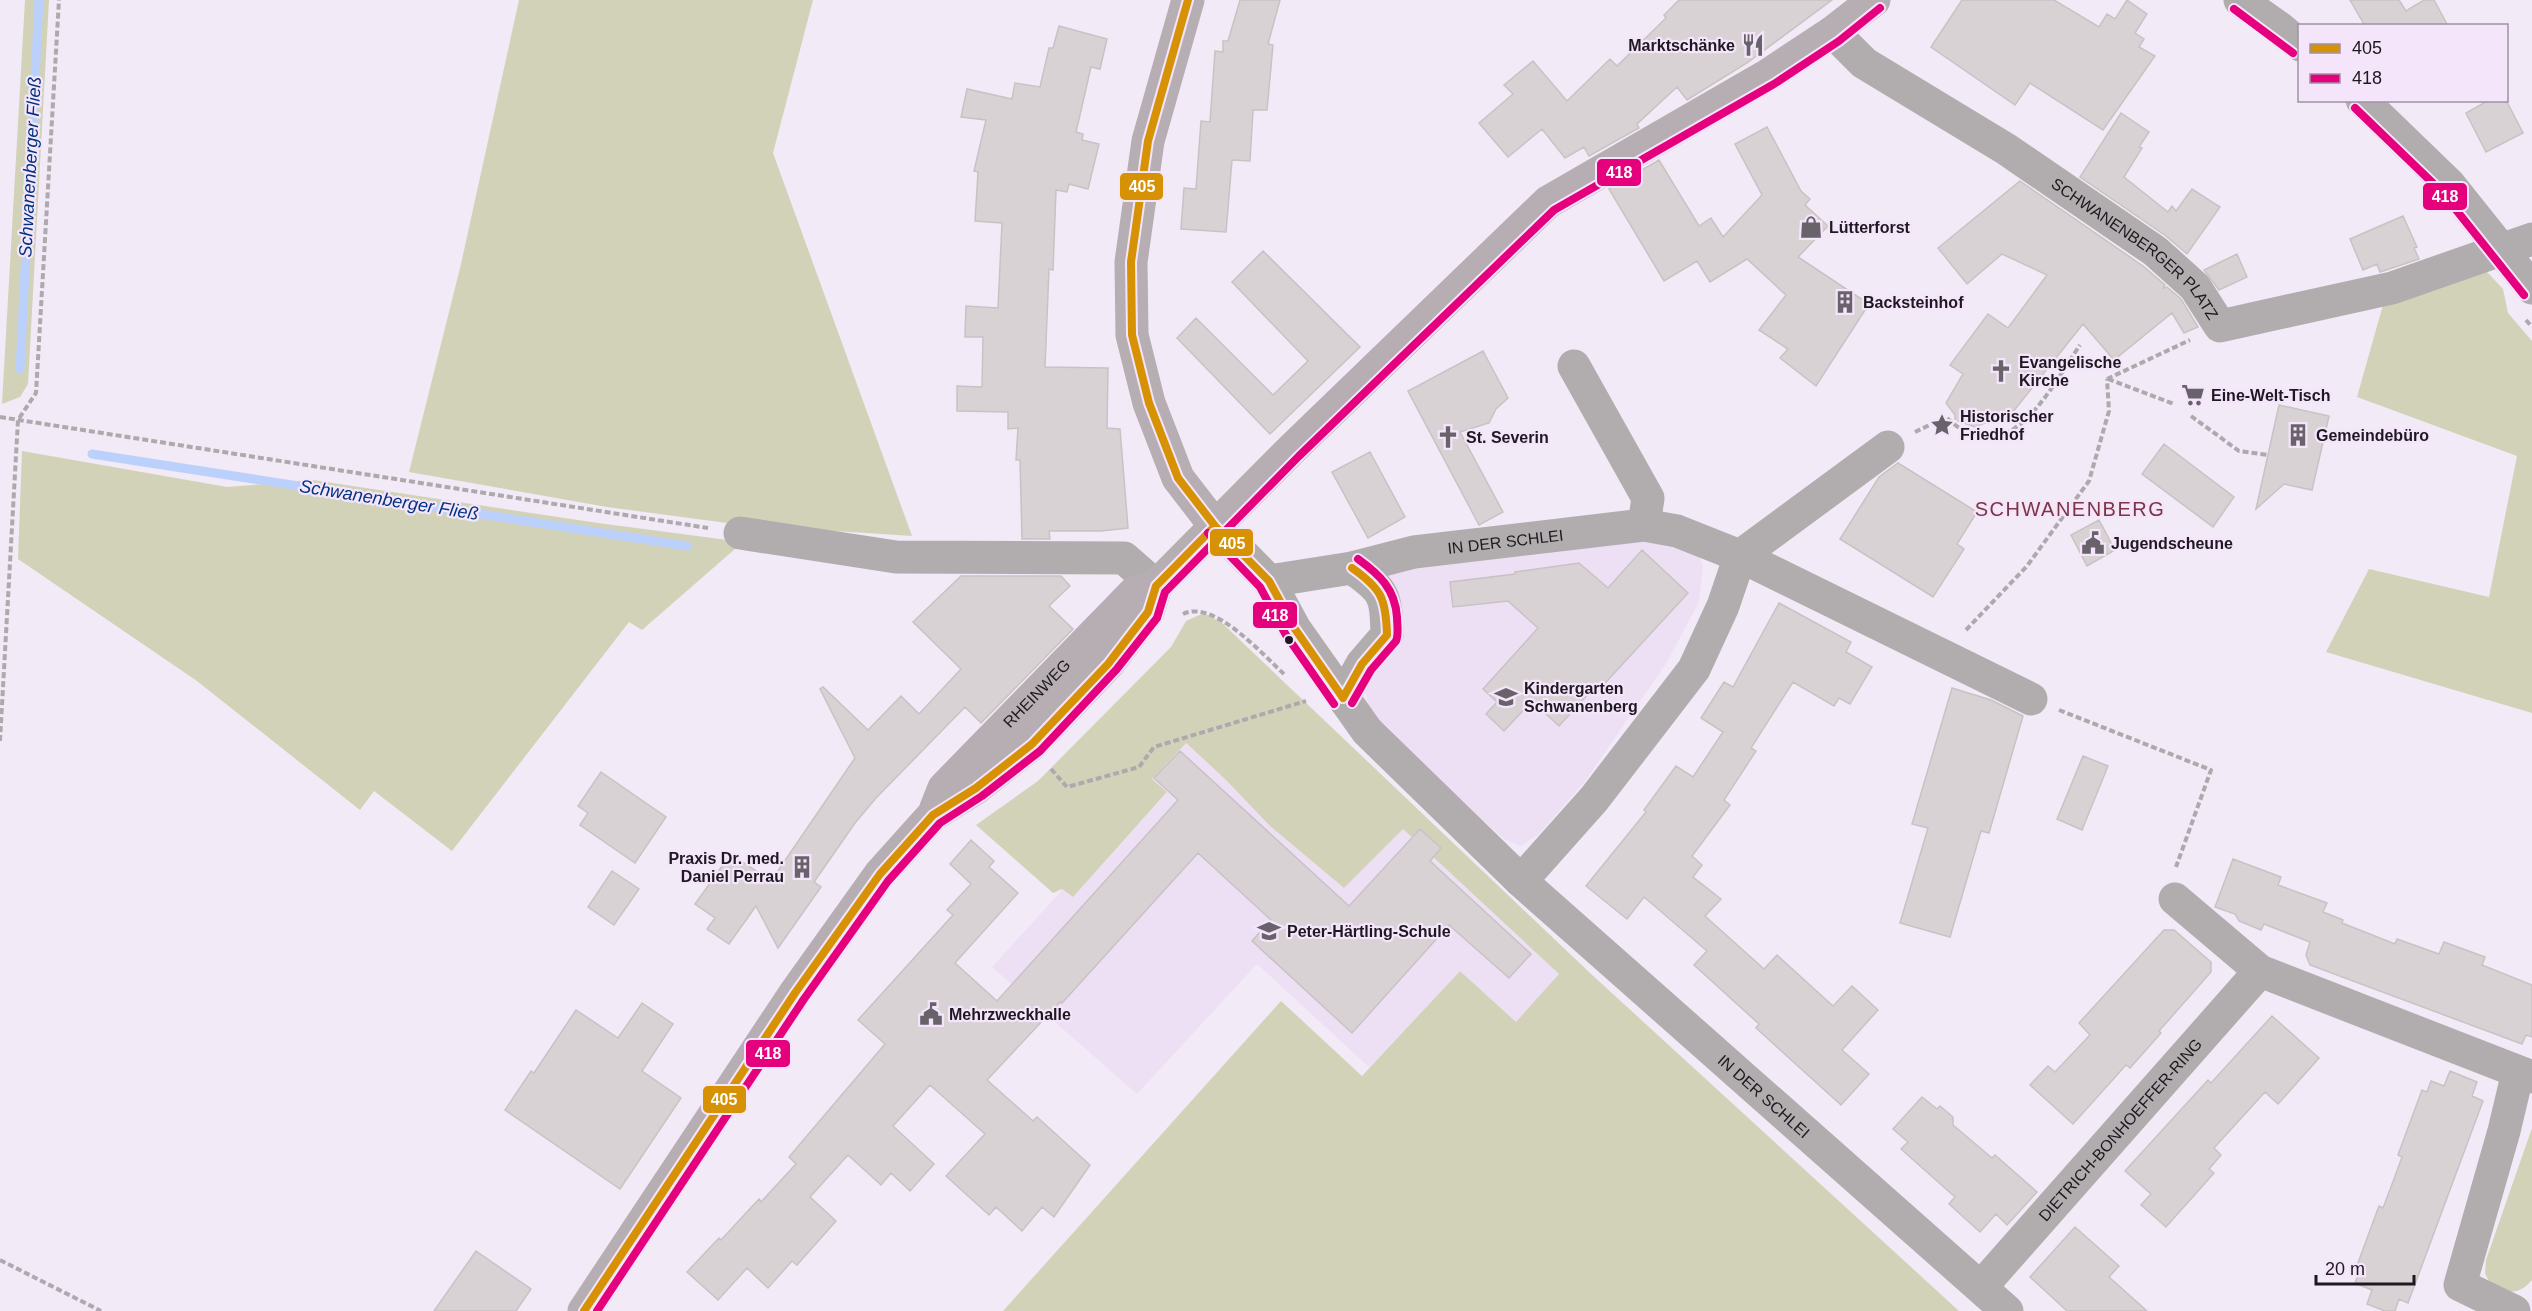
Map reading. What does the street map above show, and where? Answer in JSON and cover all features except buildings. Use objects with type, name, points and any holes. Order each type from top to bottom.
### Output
[{"type":"main road","points":[[1188,0],[1148,141],[1131,262],[1132,335],[1149,403],[1178,478],[1215,526]]},
{"type":"main road","name":"RHEINWEG","points":[[584,1311],[795,993],[880,874],[933,815],[944,788],[1135,592],[1156,586],[1548,202],[1768,75],[1833,32],[1874,0]]},
{"type":"street","points":[[2240,0],[2298,43]]},
{"type":"street","name":"SCHWANENBERGER PLATZ","points":[[1833,32],[1864,63],[2006,149],[2155,250],[2195,287],[2220,326],[2392,288],[2518,244]]},
{"type":"street","points":[[2364,102],[2449,184],[2518,244],[2532,288]]},
{"type":"street","points":[[1574,366],[1648,498],[1644,525]]},
{"type":"street","points":[[1521,881],[1594,799],[1694,669],[1723,606],[1740,556],[1888,447]]},
{"type":"street","name":"IN DER SCHLEI","points":[[1269,581],[1352,568],[1414,552],[1644,525],[1677,531],[1740,556],[2031,699]]},
{"type":"street","name":"IN DER SCHLEI","points":[[1215,526],[1269,581],[1295,629],[1367,731],[1521,881],[2007,1311]]},
{"type":"street","points":[[740,533],[896,557],[1124,558],[1156,586]]},
{"type":"street","points":[[1343,698],[1362,664],[1387,635],[1384,596],[1373,583],[1352,568]]},
{"type":"street","points":[[2175,899],[2260,971],[2525,1075],[2504,1131],[2460,1285],[2514,1311]]},
{"type":"street","name":"DIETRICH-BONHOEFFER-RING","points":[[1981,1287],[2260,971]]},
{"type":"path","points":[[0,741],[18,420],[36,393],[59,0]]},
{"type":"path","points":[[2107,378],[2220,326]]},
{"type":"path","points":[[1928,424],[1946,417],[1957,428],[1970,435],[1989,439],[2008,434],[2026,421],[2080,345]]},
{"type":"path","points":[[2107,378],[2174,404]]},
{"type":"path","points":[[1942,655],[2027,566],[2089,481],[2109,411],[2107,378]]},
{"type":"path","points":[[2191,416],[2239,451],[2268,454]]},
{"type":"path","points":[[0,417],[740,533]]},
{"type":"path","points":[[1180,618],[1184,613],[1199,610],[1216,616],[1289,680]]},
{"type":"path","points":[[1053,761],[1048,766],[1066,787],[1139,767],[1154,747],[1310,700],[1303,693]]},
{"type":"path","points":[[2031,699],[2211,770],[2167,892],[2175,899]]},
{"type":"path","points":[[0,1260],[101,1311]]},
{"type":"shaded area","name":"Kindergarten Schwanenberg","points":[[1669,533],[1694,540],[1703,567],[1699,602],[1667,662],[1586,780],[1539,834],[1520,846],[1504,839],[1386,734],[1368,707],[1365,686],[1392,644],[1376,566]]},
{"type":"shaded area","name":"Peter-Härtling-Schule","points":[[1185,743],[1226,780],[1270,826],[1344,888],[1402,828],[1559,974],[1516,1023],[1460,971],[1370,1068],[1257,964],[1137,1094],[992,967],[1063,889],[1073,897],[1167,793],[1152,779]]},
{"type":"green space","points":[[25,0],[49,0],[28,384],[20,397],[2,404]]},
{"type":"green space","points":[[519,0],[813,0],[773,153],[912,536],[742,525],[607,507],[409,472],[461,264]]},
{"type":"green space","points":[[2472,256],[2503,289],[2508,313],[2532,341],[2532,713],[2326,652],[2369,569],[2489,597],[2517,456],[2357,397],[2390,280]]},
{"type":"green space","points":[[22,451],[227,487],[313,480],[598,523],[743,542],[642,630],[629,622],[452,851],[374,791],[360,810],[197,681],[18,559]]},
{"type":"green space","points":[[1204,613],[1222,623],[1590,973],[1959,1311],[1003,1311],[1281,1001],[1362,1076],[1460,971],[1516,1022],[1559,974],[1403,829],[1344,888],[1270,826],[1186,743],[1152,779],[1167,792],[1073,897],[1062,889],[1053,893],[976,825],[1038,781],[1171,647],[1186,621]]},
{"type":"green space","points":[[2532,1128],[2532,1280],[2514,1292],[2504,1291],[2492,1288],[2485,1273],[2486,1260]]},
{"type":"waterway","name":"Schwanenberger Fließ","points":[[20,369],[39,0]]},
{"type":"waterway","name":"Schwanenberger Fließ","points":[[92,454],[687,546]]},
{"type":"transit line","name":"405","points":[[1188,0],[1148,141],[1131,262],[1132,335],[1149,403],[1178,478],[1215,526],[1269,581],[1295,629],[1343,698]]},
{"type":"transit line","name":"418","points":[[597,1311],[804,999],[888,881],[940,823],[982,796],[1040,751],[1116,670],[1157,618],[1165,592],[1299,456],[1554,210],[1774,84],[1839,41],[1880,8]]},
{"type":"transit line","name":"418","points":[[2234,9],[2293,53]]},
{"type":"transit line","name":"418","points":[[2355,108],[2441,191],[2524,295]]},
{"type":"transit line","name":"405","points":[[584,1311],[795,993],[880,874],[933,815],[976,788],[1032,744],[1108,664],[1148,612],[1156,586],[1215,526]]},
{"type":"transit line","name":"418","points":[[1208,533],[1260,587],[1286,635],[1334,704]]},
{"type":"transit line","name":"418","points":[[1352,703],[1371,670],[1396,641],[1398,632],[1396,607],[1390,591],[1385,583],[1358,559]]},
{"type":"transit line","name":"405","points":[[1343,698],[1362,664],[1387,635],[1385,612],[1380,596],[1370,582],[1352,568]]},
{"type":"place","name":"Marktschänke","points":[[1753,45]]},
{"type":"place","name":"Lütterforst","points":[[1811,227]]},
{"type":"place","name":"Backsteinhof","points":[[1845,302]]},
{"type":"place","name":"Evangelische Kirche","points":[[2001,371]]},
{"type":"place","name":"Eine-Welt-Tisch","points":[[2193,395]]},
{"type":"place","name":"Historischer Friedhof","points":[[1942,425]]},
{"type":"place","name":"Gemeindebüro","points":[[2298,435]]},
{"type":"place","name":"St. Severin","points":[[1448,437]]},
{"type":"place","name":"Jugendscheune","points":[[2093,543]]},
{"type":"place","name":"Kindergarten Schwanenberg","points":[[1506,697]]},
{"type":"place","name":"Praxis Dr. med. Daniel Perrau","points":[[802,867]]},
{"type":"place","name":"Peter-Härtling-Schule","points":[[1269,931]]},
{"type":"place","name":"Mehrzweckhalle","points":[[931,1014]]},
{"type":"district","name":"SCHWANENBERG","points":[[2070,509]]}]
